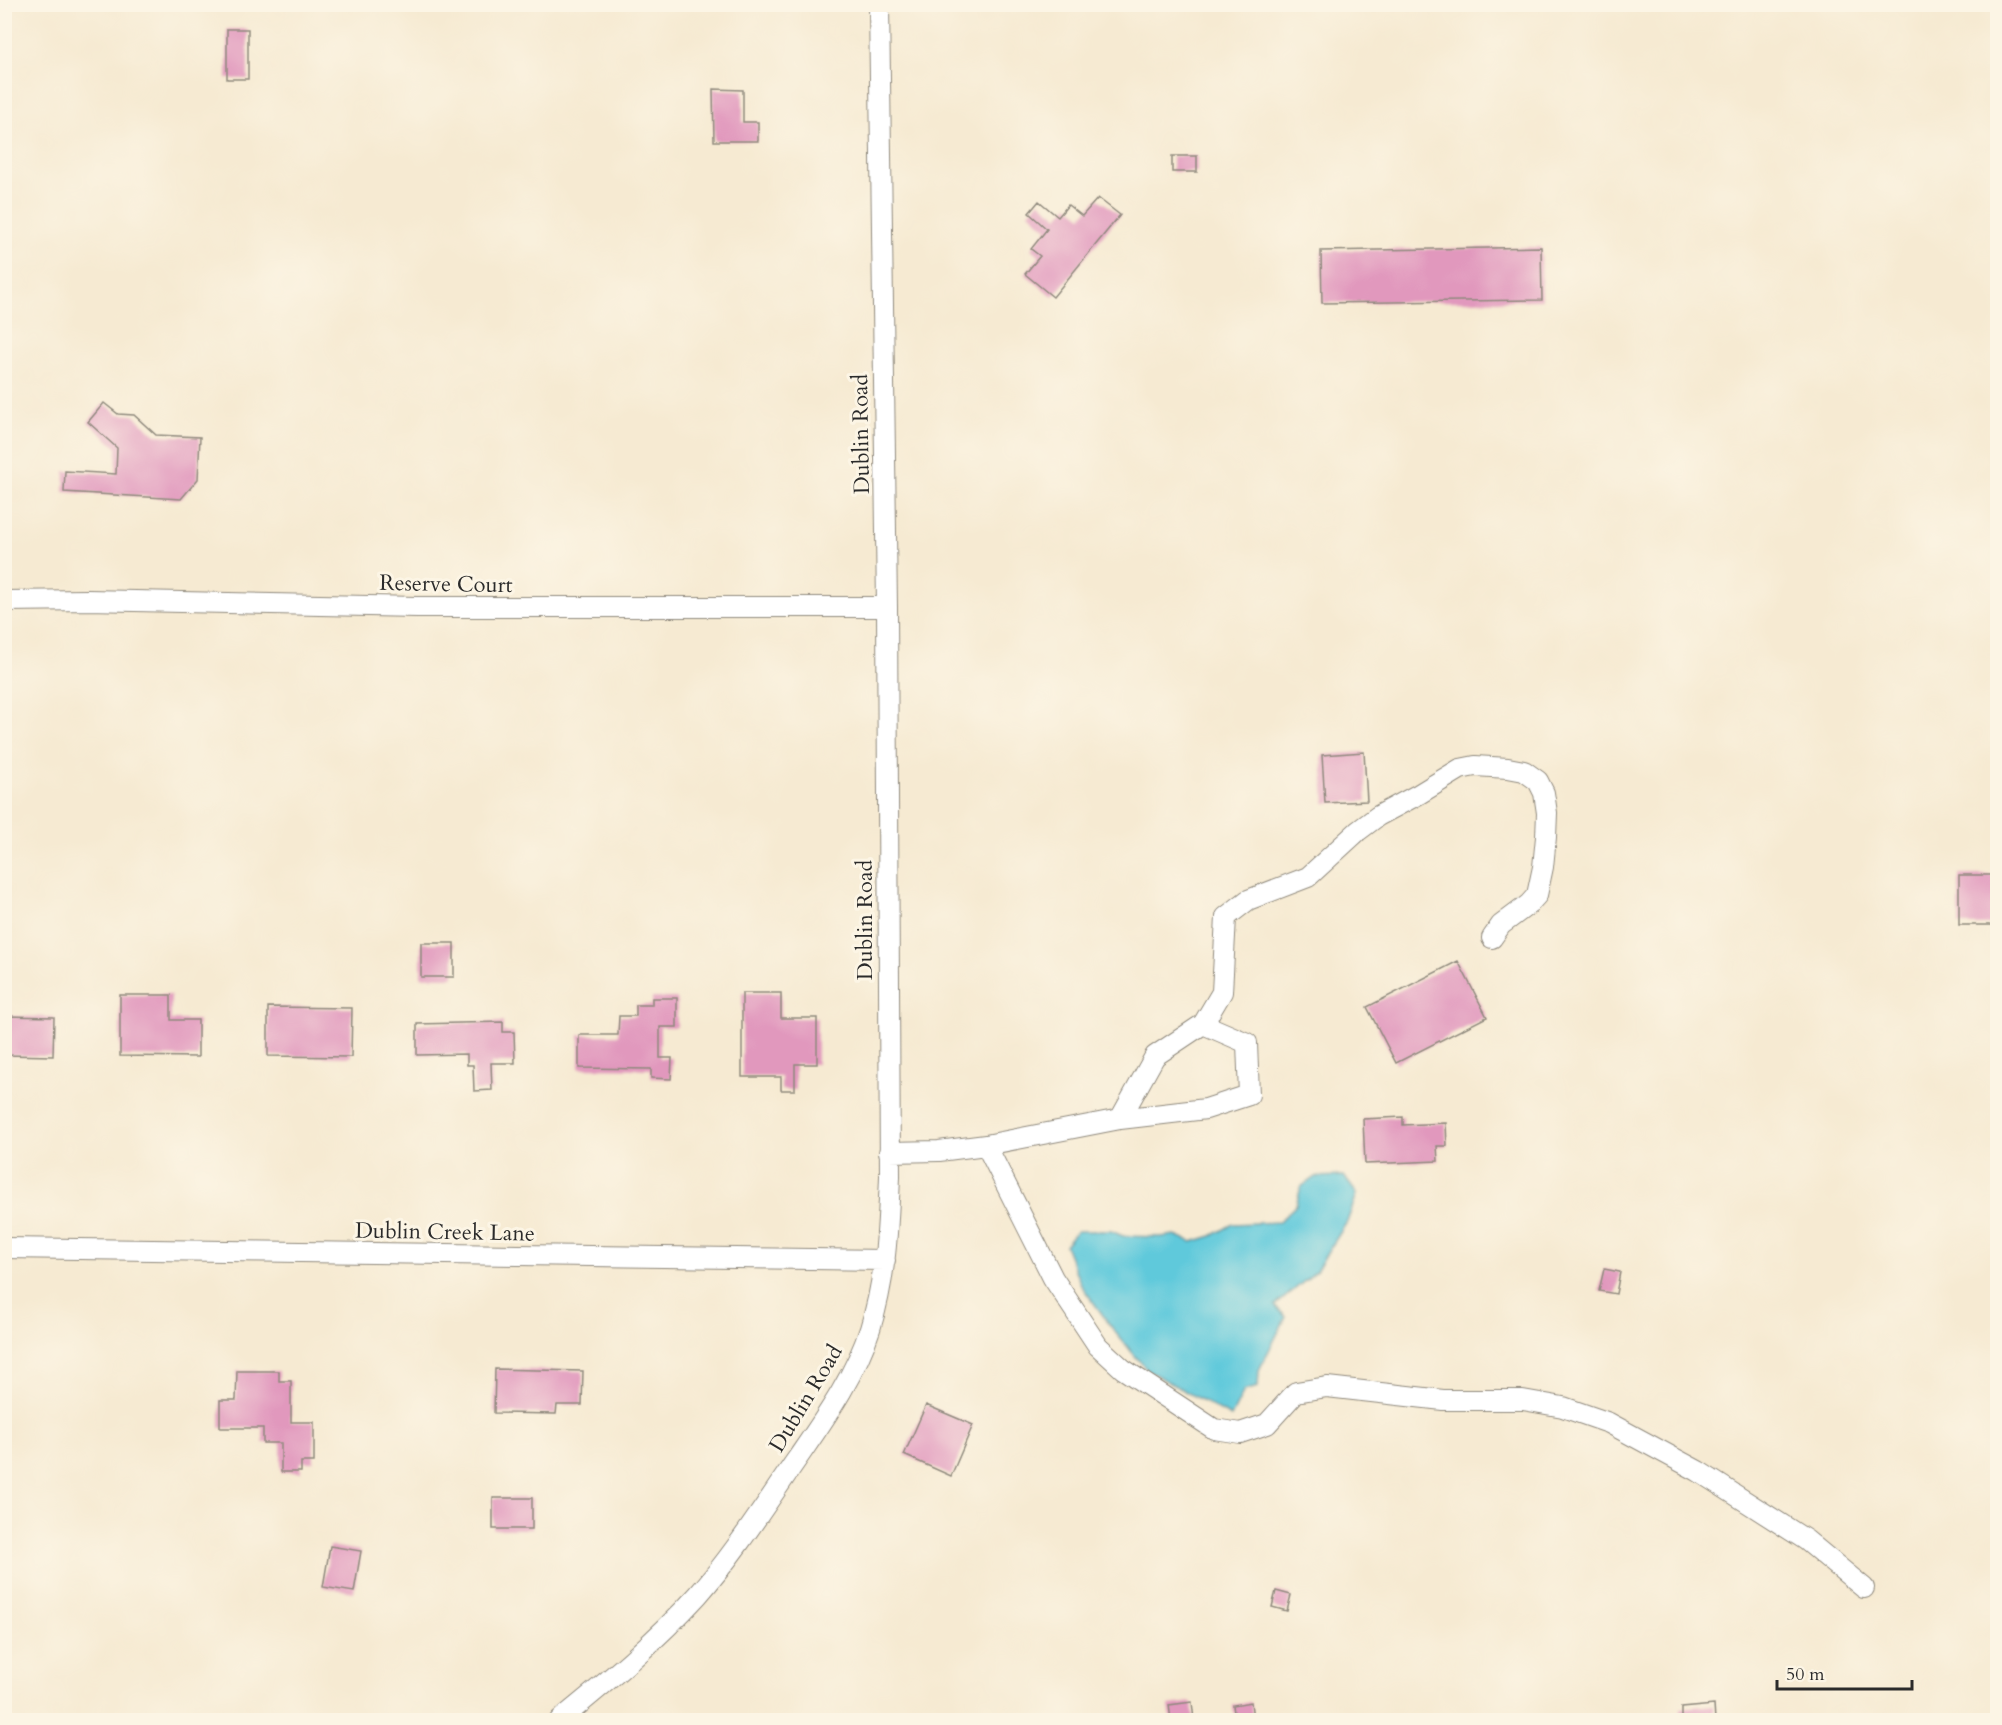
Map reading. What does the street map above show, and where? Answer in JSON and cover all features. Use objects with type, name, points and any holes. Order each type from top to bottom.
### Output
[{"type":"street","name":"Dublin Road","points":[[560,1720],[668,1626],[723,1565],[823,1421],[850,1376],[869,1331],[882,1284],[889,1204],[889,1152],[887,607],[879,4]]},
{"type":"street","name":"Reserve Court","points":[[4,601],[100,600],[428,607],[887,607]]},
{"type":"street","points":[[1120,1119],[1155,1056],[1203,1024],[1222,992],[1226,917],[1248,900],[1308,877],[1358,831],[1378,816],[1460,769],[1475,766],[1524,771],[1538,781],[1544,793],[1547,813],[1543,867],[1537,895],[1501,926],[1492,938]]},
{"type":"street","points":[[889,1152],[939,1151],[986,1145],[1120,1119],[1206,1109],[1250,1095],[1247,1043],[1203,1024]]},
{"type":"street","points":[[986,1145],[1053,1278],[1098,1346],[1123,1369],[1214,1428],[1240,1433],[1267,1424],[1296,1392],[1327,1387],[1443,1400],[1522,1400],[1563,1407],[1609,1423],[1698,1471],[1806,1540],[1864,1588]]},
{"type":"street","name":"Dublin Creek Lane","points":[[4,1248],[885,1260]]},
{"type":"water","points":[[1344,1176],[1357,1194],[1347,1222],[1315,1272],[1275,1306],[1286,1317],[1259,1370],[1258,1387],[1244,1391],[1231,1417],[1147,1370],[1115,1332],[1081,1285],[1065,1245],[1077,1231],[1111,1231],[1123,1236],[1175,1235],[1192,1242],[1212,1236],[1233,1224],[1279,1222],[1296,1205],[1301,1187],[1315,1177]]},
{"type":"building","points":[[227,29],[248,29],[248,79],[227,79]]},
{"type":"building","points":[[713,89],[743,90],[743,122],[758,122],[758,141],[714,141]]},
{"type":"building","points":[[1172,156],[1197,156],[1197,172],[1172,172]]},
{"type":"building","points":[[1098,198],[1120,215],[1053,297],[1025,274],[1040,256],[1031,249],[1047,229],[1029,213],[1039,201],[1058,217],[1068,205],[1082,216]]},
{"type":"building","points":[[1541,247],[1542,300],[1322,303],[1321,251]]},
{"type":"building","points":[[104,403],[118,414],[134,415],[156,435],[200,437],[198,479],[181,499],[64,492],[65,471],[116,474],[117,448],[88,422]]},
{"type":"building","points":[[1364,752],[1367,801],[1325,803],[1322,755]]},
{"type":"building","points":[[1959,875],[1998,875],[1998,925],[1959,925]]},
{"type":"building","points":[[421,943],[454,943],[454,977],[421,977]]},
{"type":"building","points":[[1458,961],[1487,1017],[1396,1063],[1367,1007]]},
{"type":"building","points":[[742,993],[781,993],[781,1018],[817,1018],[817,1064],[795,1064],[795,1090],[781,1090],[781,1077],[742,1077]]},
{"type":"building","points":[[120,995],[171,995],[171,1020],[198,1020],[198,1057],[120,1056]]},
{"type":"building","points":[[652,998],[677,998],[677,1027],[660,1027],[660,1058],[672,1058],[671,1079],[651,1078],[651,1069],[579,1068],[579,1035],[618,1035],[619,1016],[636,1016],[636,1005],[652,1005]]},
{"type":"building","points":[[268,1007],[352,1008],[351,1057],[268,1056]]},
{"type":"building","points":[[4,1016],[54,1017],[53,1056],[4,1055]]},
{"type":"building","points":[[503,1022],[503,1032],[514,1032],[515,1063],[491,1063],[492,1090],[474,1091],[473,1065],[467,1065],[467,1054],[417,1055],[417,1024]]},
{"type":"building","points":[[1403,1117],[1403,1125],[1446,1123],[1447,1146],[1437,1146],[1438,1161],[1365,1164],[1363,1119]]},
{"type":"building","points":[[1604,1269],[1620,1272],[1616,1294],[1599,1291]]},
{"type":"building","points":[[495,1369],[583,1371],[582,1405],[557,1405],[556,1414],[494,1413]]},
{"type":"building","points":[[237,1371],[279,1371],[279,1381],[291,1381],[291,1422],[314,1422],[314,1462],[301,1462],[301,1472],[281,1472],[281,1443],[263,1443],[263,1428],[220,1428],[220,1400],[236,1400]]},
{"type":"building","points":[[926,1405],[973,1425],[951,1476],[904,1455]]},
{"type":"building","points":[[493,1498],[532,1498],[532,1529],[493,1529]]},
{"type":"building","points":[[330,1546],[361,1551],[354,1592],[323,1587]]},
{"type":"building","points":[[1276,1591],[1291,1595],[1287,1611],[1272,1607]]},
{"type":"building","points":[[1192,1702],[1194,1720],[1171,1720],[1169,1705]]},
{"type":"building","points":[[1251,1702],[1253,1720],[1235,1720],[1233,1705]]},
{"type":"building","points":[[1714,1705],[1715,1720],[1681,1720],[1681,1708]]}]
